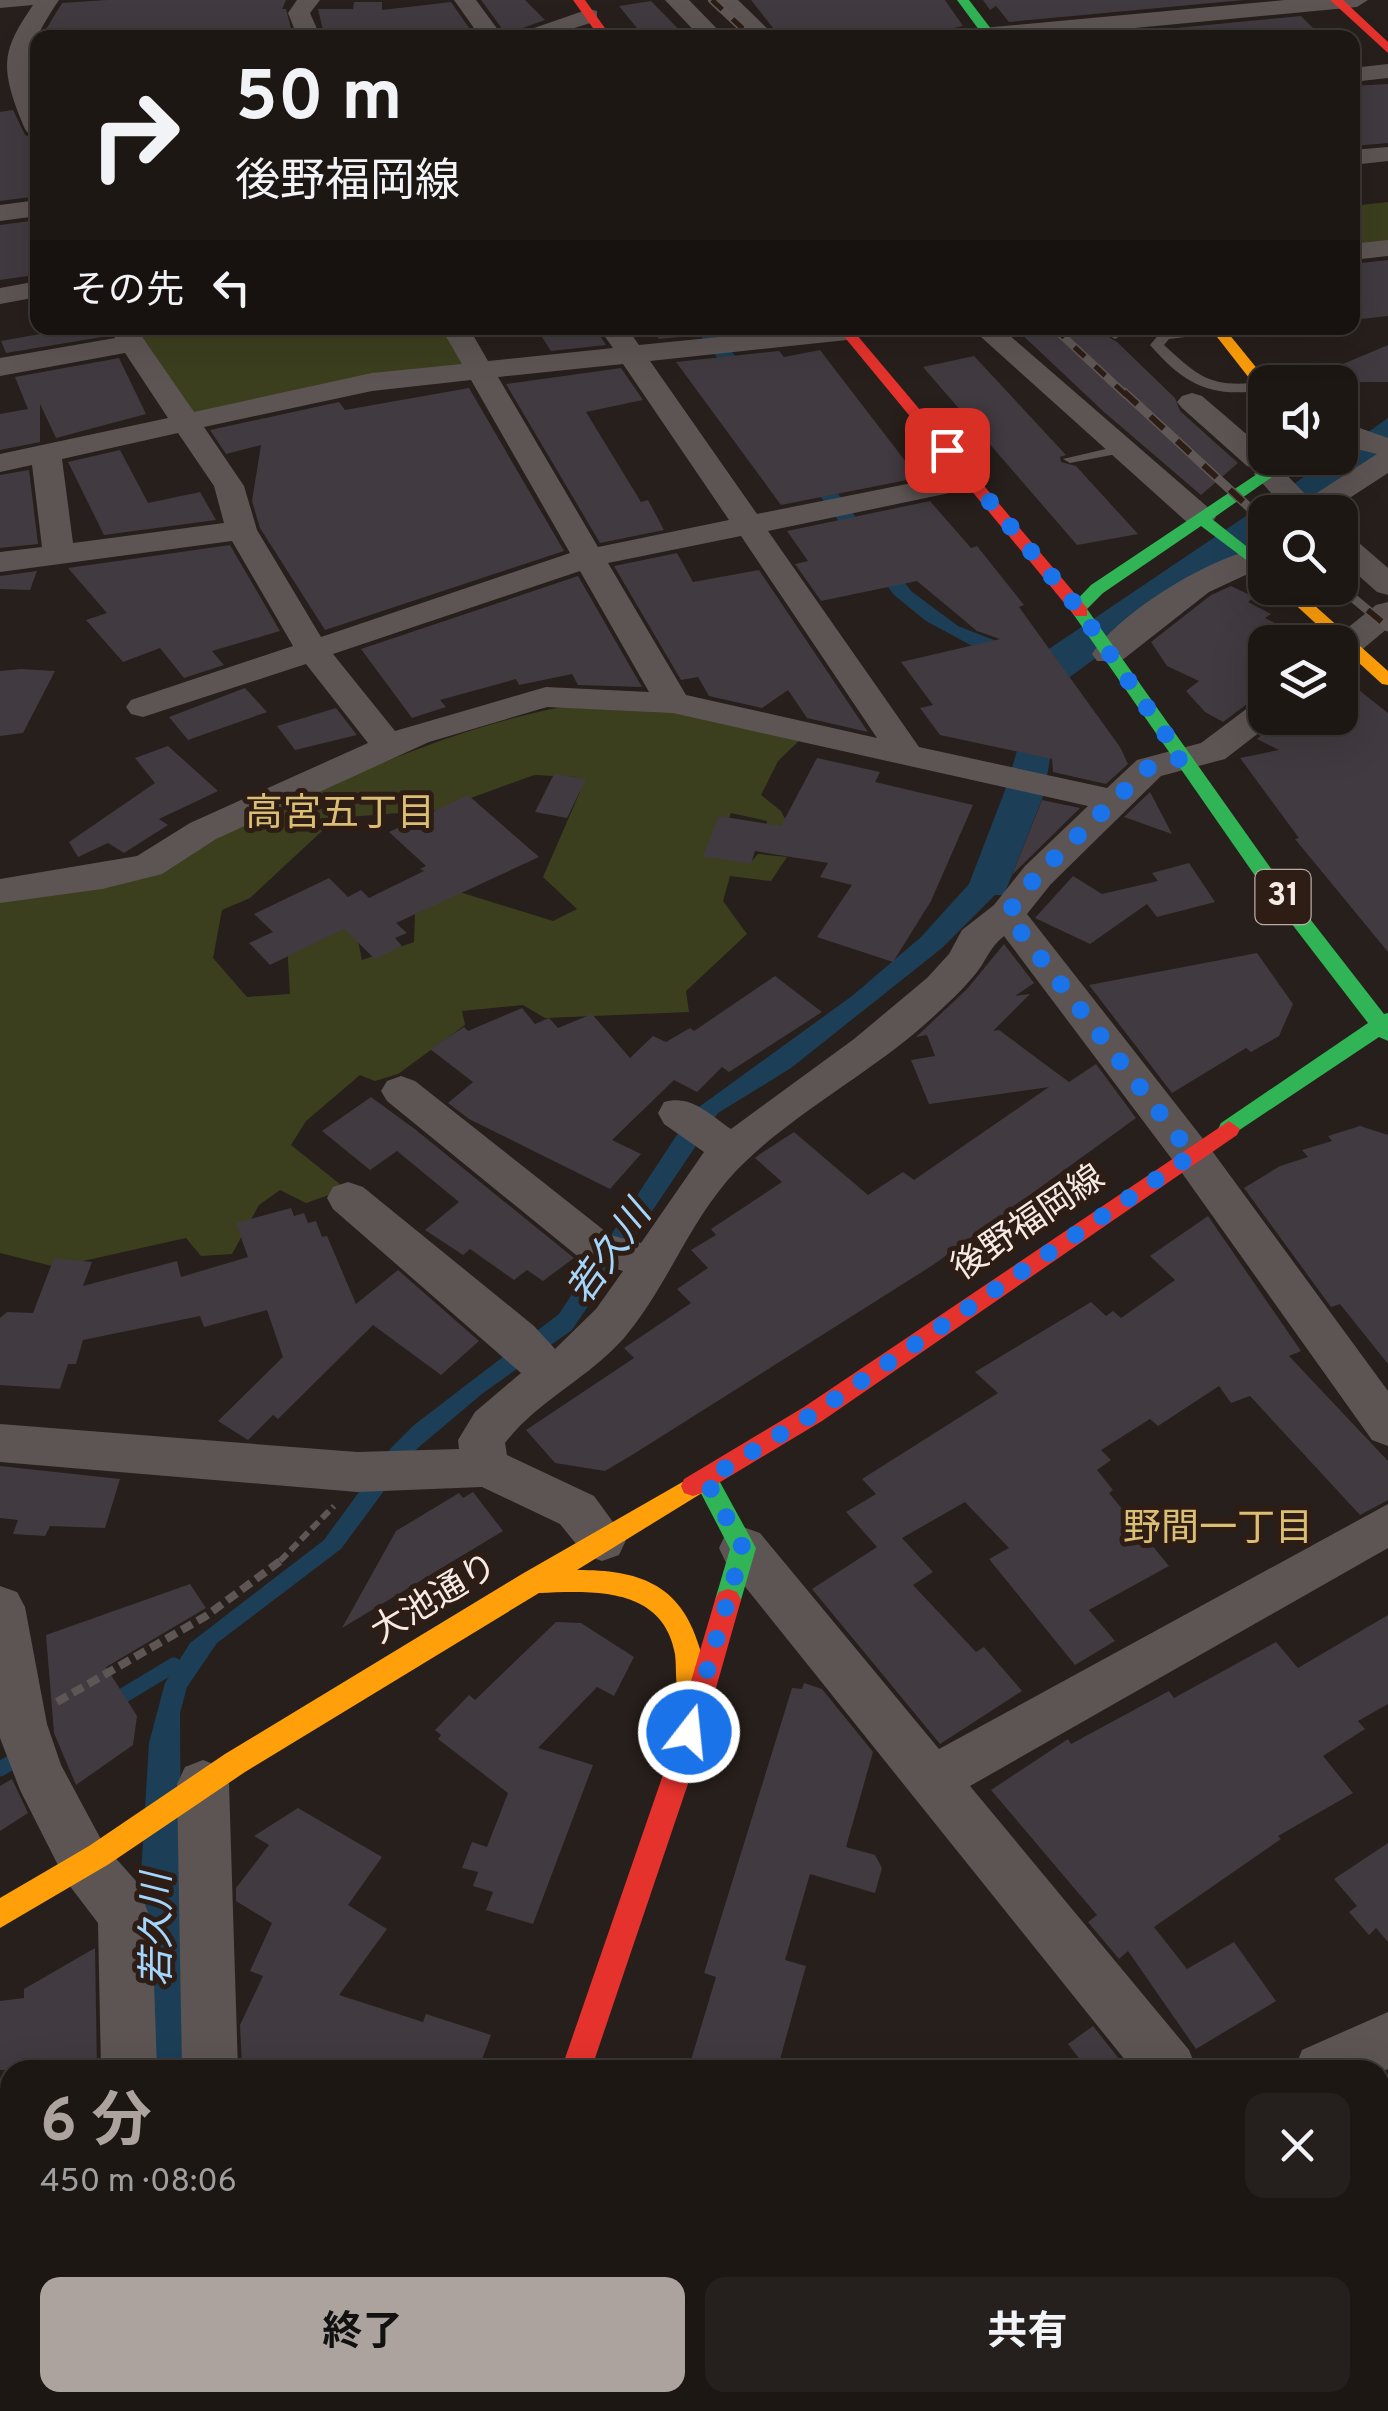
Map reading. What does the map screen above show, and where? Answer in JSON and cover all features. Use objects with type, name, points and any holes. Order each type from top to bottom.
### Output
[{"type":"main road","points":[[963,0],[986,30]]},
{"type":"main road","points":[[1344,1],[1388,49]]},
{"type":"main road","points":[[583,6],[600,30]]},
{"type":"main road","name":"31","points":[[849,335],[1078,608],[1182,758],[1386,1026]]},
{"type":"main road","points":[[1223,335],[1248,366]]},
{"type":"main road","points":[[1078,608],[1096,589],[1209,523],[1268,475]]},
{"type":"main road","points":[[1209,523],[1248,554]]},
{"type":"main road","points":[[1302,605],[1322,625]]},
{"type":"main road","points":[[1358,658],[1388,680]]},
{"type":"main road","name":"後野福岡線","points":[[706,1480],[813,1414],[1386,1026]]},
{"type":"main road","points":[[579,2060],[678,1770],[743,1548],[706,1480]]},
{"type":"main road","name":"大池通り","points":[[0,1914],[100,1855],[203,1784],[706,1480]]},
{"type":"main road","points":[[532,1582],[572,1579],[636,1588],[660,1596],[683,1619],[695,1656],[678,1770]]},
{"type":"street","points":[[0,2],[26,0]]},
{"type":"street","points":[[30,133],[11,73],[17,48],[48,0]]},
{"type":"street","points":[[304,30],[300,13],[309,0]]},
{"type":"street","points":[[465,0],[487,30]]},
{"type":"street","points":[[533,30],[583,6],[610,0]]},
{"type":"street","points":[[676,0],[707,30]]},
{"type":"street","points":[[725,0],[757,30]]},
{"type":"street","points":[[1051,30],[1344,1]]},
{"type":"street","points":[[1360,73],[1388,71]]},
{"type":"street","points":[[1360,157],[1388,154]]},
{"type":"street","points":[[0,214],[30,209]]},
{"type":"street","points":[[1360,251],[1388,248]]},
{"type":"street","points":[[0,296],[30,290]]},
{"type":"street","points":[[459,335],[673,703]]},
{"type":"street","points":[[618,335],[906,754]]},
{"type":"street","points":[[0,463],[372,382],[808,335]]},
{"type":"street","points":[[993,335],[1209,523]]},
{"type":"street","points":[[0,367],[127,336],[229,486],[241,530],[311,648],[390,746]]},
{"type":"street","points":[[1192,402],[1248,448]]},
{"type":"street","points":[[1358,431],[1388,414]]},
{"type":"street","points":[[1358,439],[1388,448]]},
{"type":"street","points":[[46,453],[58,554]]},
{"type":"street","points":[[1333,495],[1388,460]]},
{"type":"street","points":[[1278,475],[1294,495]]},
{"type":"street","points":[[143,707],[588,558],[972,480]]},
{"type":"street","points":[[0,562],[241,530]]},
{"type":"street","points":[[1358,559],[1388,585]]},
{"type":"street","points":[[1103,645],[1131,634],[1234,564],[1248,561]]},
{"type":"street","points":[[1358,637],[1388,612]]},
{"type":"street","points":[[0,891],[102,877],[148,865],[203,831],[390,746],[513,703],[546,697],[673,703],[1114,801]]},
{"type":"street","points":[[486,1467],[481,1440],[537,1360],[591,1344],[650,1263],[724,1146],[932,998],[974,952],[975,939],[1007,914],[1038,874],[1148,768],[1213,751],[1248,723]]},
{"type":"street","points":[[1007,914],[1192,1155],[1388,1426]]},
{"type":"street","points":[[400,1091],[596,1247],[650,1263]]},
{"type":"street","points":[[678,1114],[724,1146]]},
{"type":"street","points":[[348,1198],[537,1360]]},
{"type":"street","points":[[0,1443],[358,1472],[486,1467],[576,1510],[602,1540]]},
{"type":"street","points":[[934,1778],[1388,1524]]},
{"type":"street","points":[[743,1548],[1161,2060]]},
{"type":"street","points":[[0,1607],[30,1749],[85,1864],[117,1899],[126,1923],[129,2060]]},
{"type":"street","points":[[203,1784],[210,2060]]},
{"type":"street","points":[[1344,2060],[1388,2040]]},
{"type":"lane","points":[[1172,335],[1165,336],[1158,345],[1198,382],[1220,392],[1248,389]]},
{"type":"lane","points":[[1070,459],[1127,448]]},
{"type":"path","points":[[30,1749],[312,1535],[358,1472]]},
{"type":"green space","points":[[1388,202],[1388,246],[1360,249],[1360,205]]},
{"type":"green space","points":[[452,335],[471,367],[189,418],[135,338]]},
{"type":"green space","points":[[584,703],[669,707],[803,737],[778,761],[761,795],[781,811],[791,830],[765,834],[767,821],[731,813],[715,855],[751,862],[758,854],[787,857],[771,881],[730,876],[723,901],[747,934],[686,991],[689,1012],[545,1018],[523,1005],[462,1011],[465,1025],[398,1074],[375,1081],[360,1075],[306,1121],[291,1145],[346,1189],[306,1203],[280,1190],[259,1205],[232,1254],[201,1256],[186,1238],[56,1267],[0,1253],[0,900],[185,844],[439,741],[534,713]],"holes":[[[534,775],[576,777],[580,792],[543,877],[577,909],[553,921],[453,890],[415,913],[414,942],[362,960],[351,909],[287,942],[290,994],[247,997],[213,958],[222,910],[250,898],[336,818],[438,810]]]},
{"type":"water","name":"若久川","points":[[700,335],[719,335],[911,591],[958,626],[1037,657],[1248,515],[1248,546],[1063,682],[1044,794],[1004,895],[995,895],[942,948],[791,1068],[718,1113],[572,1330],[483,1393],[412,1453],[341,1549],[217,1643],[187,1687],[180,1713],[182,2060],[142,2060],[139,1907],[149,1743],[165,1683],[190,1643],[324,1540],[391,1448],[414,1425],[559,1314],[692,1112],[852,996],[921,937],[969,884],[1007,785],[1035,689],[976,648],[926,621],[894,595]]},
{"type":"water","points":[[1388,418],[1388,452],[1358,472],[1358,439]]},
{"type":"water","points":[[1307,475],[1354,475],[1324,495],[1277,495]]},
{"type":"building","points":[[286,0],[282,9],[286,9],[291,30],[46,30],[62,3]]},
{"type":"building","points":[[481,0],[525,0],[545,20],[517,30],[503,30]]},
{"type":"building","points":[[751,0],[945,0],[963,26],[943,30],[775,30]]},
{"type":"building","points":[[983,0],[1244,0],[1009,22],[996,6],[990,10]]},
{"type":"building","points":[[651,1],[679,30],[638,30],[619,6]]},
{"type":"building","points":[[354,2],[382,2],[382,10],[451,2],[470,30],[323,30],[318,9],[353,9]]},
{"type":"building","points":[[1301,16],[1315,30],[1157,30]]},
{"type":"building","points":[[1388,84],[1388,143],[1360,145],[1360,86]]},
{"type":"building","points":[[13,110],[25,135],[30,137],[30,197],[0,201],[0,112]]},
{"type":"building","points":[[30,221],[30,276],[0,280],[0,225]]},
{"type":"building","points":[[1388,260],[1388,316],[1360,319],[1360,263]]},
{"type":"building","points":[[35,335],[108,336],[6,353],[1,341]]},
{"type":"building","points":[[541,335],[600,335],[606,345],[551,351]]},
{"type":"building","points":[[656,335],[700,335],[659,339]]},
{"type":"building","points":[[1022,335],[1106,335],[1238,463],[1201,495]]},
{"type":"building","points":[[1388,345],[1388,382],[1358,382],[1358,365],[1340,365]]},
{"type":"building","points":[[820,350],[906,462],[907,480],[781,505],[676,362],[779,351],[784,357]]},
{"type":"building","points":[[974,356],[1066,455],[1060,457],[1061,462],[1076,466],[1138,534],[1077,545],[923,367]]},
{"type":"building","points":[[119,358],[146,414],[56,438],[40,404],[40,442],[0,450],[0,414],[28,409],[15,377]]},
{"type":"building","points":[[621,368],[643,400],[586,412],[641,502],[648,500],[664,530],[600,543],[506,384]]},
{"type":"building","points":[[469,388],[564,551],[325,630],[260,528],[252,501],[261,445],[226,454],[210,430],[339,402],[345,410]]},
{"type":"building","points":[[120,450],[148,503],[200,492],[216,520],[104,535],[68,462]]},
{"type":"building","points":[[29,470],[38,544],[0,548],[0,475]]},
{"type":"building","points":[[930,501],[971,548],[977,546],[1024,605],[1019,607],[1120,747],[1128,764],[1106,784],[1053,772],[1052,759],[940,735],[920,708],[933,705],[901,662],[1000,639],[977,631],[917,581],[821,601],[795,564],[808,561],[787,531]]},
{"type":"building","points":[[230,545],[280,631],[212,651],[224,665],[184,678],[160,648],[123,662],[86,620],[107,613],[68,568]]},
{"type":"building","points":[[677,553],[693,582],[759,570],[868,732],[807,718],[788,690],[762,708],[709,696],[698,677],[681,680],[614,566]]},
{"type":"building","points":[[37,571],[30,590],[0,589],[0,576]]},
{"type":"building","points":[[578,576],[642,687],[578,685],[572,674],[519,685],[516,679],[440,700],[446,707],[412,718],[361,649]]},
{"type":"building","points":[[1231,586],[1248,594],[1248,605],[1271,614],[1265,618],[1278,625],[1248,625],[1248,703],[1223,722],[1205,712],[1186,691],[1199,681],[1167,666],[1151,642],[1211,595]]},
{"type":"building","points":[[0,671],[55,671],[23,733],[0,736]]},
{"type":"building","points":[[245,688],[267,712],[188,740],[169,717]]},
{"type":"building","points":[[1358,689],[1388,713],[1388,952],[1295,839],[1299,838],[1240,758],[1279,750],[1257,739],[1262,735],[1358,735]]},
{"type":"building","points":[[336,708],[357,735],[295,750],[277,726]]},
{"type":"building","points":[[168,746],[218,791],[159,819],[168,825],[124,853],[108,843],[78,857],[69,842],[155,783],[135,758]]},
{"type":"building","points":[[817,758],[880,772],[875,782],[973,805],[931,901],[893,962],[817,937],[852,885],[820,877],[828,863],[755,851],[751,864],[703,856],[719,816],[781,826]]},
{"type":"building","points":[[554,774],[586,779],[567,818],[535,812]]},
{"type":"building","points":[[1150,792],[1172,834],[1124,817]]},
{"type":"building","points":[[468,795],[539,857],[396,923],[407,933],[395,938],[402,946],[375,959],[344,929],[270,965],[249,943],[273,932],[254,914],[329,878],[348,897],[361,890],[369,898],[424,871],[420,869],[426,866],[389,832]]},
{"type":"building","points":[[1042,800],[1080,808],[1012,875]]},
{"type":"building","points":[[1189,863],[1215,902],[1157,917],[1147,904],[1090,944],[1035,918],[1073,876],[1102,894],[1158,881],[1152,873]]},
{"type":"building","points":[[1004,944],[1034,983],[1015,996],[1030,994],[993,1031],[999,1030],[1069,1082],[1096,1064],[1136,1118],[933,1265],[632,1455],[605,1471],[555,1463],[526,1430],[634,1358],[624,1348],[691,1303],[677,1289],[708,1268],[691,1250],[716,1235],[711,1229],[782,1182],[755,1158],[760,1154],[794,1132],[868,1195],[903,1172],[914,1180],[1049,1087],[929,1104],[911,1060],[935,1056],[927,1035],[916,1037],[967,989]]},
{"type":"building","points":[[1257,953],[1293,1004],[1279,1036],[1251,1052],[1246,1048],[1172,1093],[1089,985]]},
{"type":"building","points":[[775,976],[822,1012],[729,1072],[722,1067],[697,1092],[674,1080],[612,1140],[641,1154],[610,1189],[469,1119],[448,1103],[473,1082],[430,1049],[464,1027],[468,1031],[522,1008],[535,1024],[549,1018],[558,1028],[592,1014],[630,1058],[653,1036],[666,1042],[690,1028],[694,1031]]},
{"type":"building","points":[[371,1097],[574,1258],[543,1281],[527,1270],[514,1280],[470,1249],[463,1255],[425,1230],[459,1202],[397,1151],[370,1170],[322,1131]]},
{"type":"building","points":[[1360,1126],[1388,1135],[1388,1364],[1340,1304],[1331,1307],[1244,1188],[1280,1166],[1308,1157],[1302,1150],[1332,1141],[1328,1136]]},
{"type":"building","points":[[291,1208],[294,1216],[304,1213],[308,1223],[316,1221],[322,1237],[327,1236],[356,1304],[398,1270],[479,1341],[441,1375],[373,1325],[278,1419],[273,1415],[248,1440],[218,1421],[283,1357],[267,1310],[204,1327],[200,1316],[83,1340],[76,1364],[68,1364],[60,1389],[0,1385],[0,1318],[7,1312],[33,1313],[54,1258],[92,1262],[83,1286],[177,1261],[181,1277],[248,1257],[236,1223]]},
{"type":"building","points":[[1208,1216],[1301,1351],[1289,1356],[1388,1461],[1388,1500],[1360,1515],[1250,1396],[1231,1403],[1219,1386],[1158,1426],[1150,1419],[1101,1450],[1111,1460],[1097,1470],[1113,1490],[1109,1493],[1169,1566],[1089,1610],[1115,1641],[1075,1665],[989,1559],[1009,1548],[965,1502],[902,1538],[933,1572],[913,1585],[976,1652],[984,1647],[1022,1691],[940,1744],[812,1589],[877,1547],[846,1512],[876,1494],[862,1479],[998,1393],[975,1372],[1091,1302],[1106,1316],[1113,1311],[1121,1318],[1175,1280],[1150,1256]]},
{"type":"building","points":[[0,1466],[120,1479],[105,1528],[50,1526],[45,1536],[13,1534],[18,1520],[0,1518]]},
{"type":"building","points":[[473,1492],[503,1531],[342,1628],[396,1531],[459,1493],[463,1498]]},
{"type":"building","points":[[190,1584],[206,1608],[106,1667],[137,1716],[133,1745],[76,1785],[54,1733],[46,1635]]},
{"type":"building","points":[[1388,1615],[1388,1704],[1358,1721],[1365,1729],[1323,1756],[1353,1793],[1278,1836],[1281,1839],[1154,1927],[1187,1969],[1234,1942],[1276,2001],[1196,2049],[1128,1951],[1119,1959],[1088,1922],[1097,1915],[991,1790],[1068,1739],[1071,1744],[1169,1691],[1174,1698],[1276,1642],[1298,1668]]},
{"type":"building","points":[[556,1622],[581,1623],[634,1657],[614,1696],[597,1687],[538,1748],[593,1765],[533,1924],[486,1910],[493,1892],[473,1886],[478,1872],[462,1868],[472,1842],[487,1847],[508,1793],[438,1739],[441,1735],[435,1730],[469,1695],[475,1700]]},
{"type":"building","points":[[804,1683],[822,1689],[873,1752],[846,1847],[875,1855],[882,1868],[875,1893],[810,1874],[785,1960],[806,1966],[780,2060],[691,2060],[716,1977],[704,1973],[792,1688],[802,1689]]},
{"type":"building","points":[[12,1779],[28,1813],[0,1831],[0,1786]]},
{"type":"building","points":[[298,1808],[382,1857],[348,1905],[387,1929],[339,1995],[423,2022],[426,2014],[491,2035],[482,2060],[242,2060],[240,2025],[263,1976],[250,1971],[272,1923],[236,1901],[236,1888],[269,1845],[254,1836]]},
{"type":"building","points":[[1388,1843],[1388,1942],[1376,1928],[1369,1935],[1349,1912],[1357,1906],[1334,1879]]},
{"type":"building","points":[[95,1948],[97,2060],[0,2060],[0,2001],[24,1998],[24,1989]]},
{"type":"building","points":[[1093,2026],[1120,2060],[1080,2060],[1068,2044]]},
{"type":"waterway","points":[[111,1703],[174,1665]]},
{"type":"waterway","points":[[0,1769],[22,1756]]},
{"type":"railway","points":[[712,0],[744,30]]},
{"type":"railway","points":[[1062,335],[1126,395]]},
{"type":"railway","points":[[1124,392],[1248,506]]},
{"type":"railway","points":[[1358,602],[1388,627]]},
{"type":"traffic: fast","points":[[963,0],[986,30]]},
{"type":"traffic: fast","points":[[1078,608],[1097,589],[1266,475]]},
{"type":"traffic: fast","points":[[1200,517],[1248,555]]},
{"type":"traffic: fast","points":[[1081,612],[1265,875],[1388,1034]]},
{"type":"traffic: fast","points":[[1229,1129],[1388,1020]]},
{"type":"traffic: fast","points":[[706,1480],[743,1548],[728,1600]]},
{"type":"traffic: slow","points":[[1223,335],[1248,367]]},
{"type":"traffic: slow","points":[[1305,605],[1388,680]]},
{"type":"traffic: slow","points":[[0,1914],[99,1855],[235,1763],[693,1486]]},
{"type":"traffic: slow","points":[[531,1582],[596,1581],[647,1592],[666,1606],[680,1626],[688,1654],[690,1692]]},
{"type":"traffic: jam","points":[[579,0],[600,30]]},
{"type":"traffic: jam","points":[[1336,0],[1388,49]]},
{"type":"traffic: jam","points":[[850,335],[1081,612]]},
{"type":"traffic: jam","points":[[693,1486],[813,1414],[1229,1129]]},
{"type":"traffic: jam","points":[[579,2060],[679,1769],[728,1600]]},
{"type":"district","name":"高宮五丁目","points":[[340,815]]},
{"type":"district","name":"野間一丁目","points":[[1218,1530]]},
{"type":"route","points":[[689,1732],[743,1548],[706,1480],[813,1414],[1192,1155],[1007,914],[1038,874],[1148,768],[1182,758],[1078,608],[947,450]]}]
